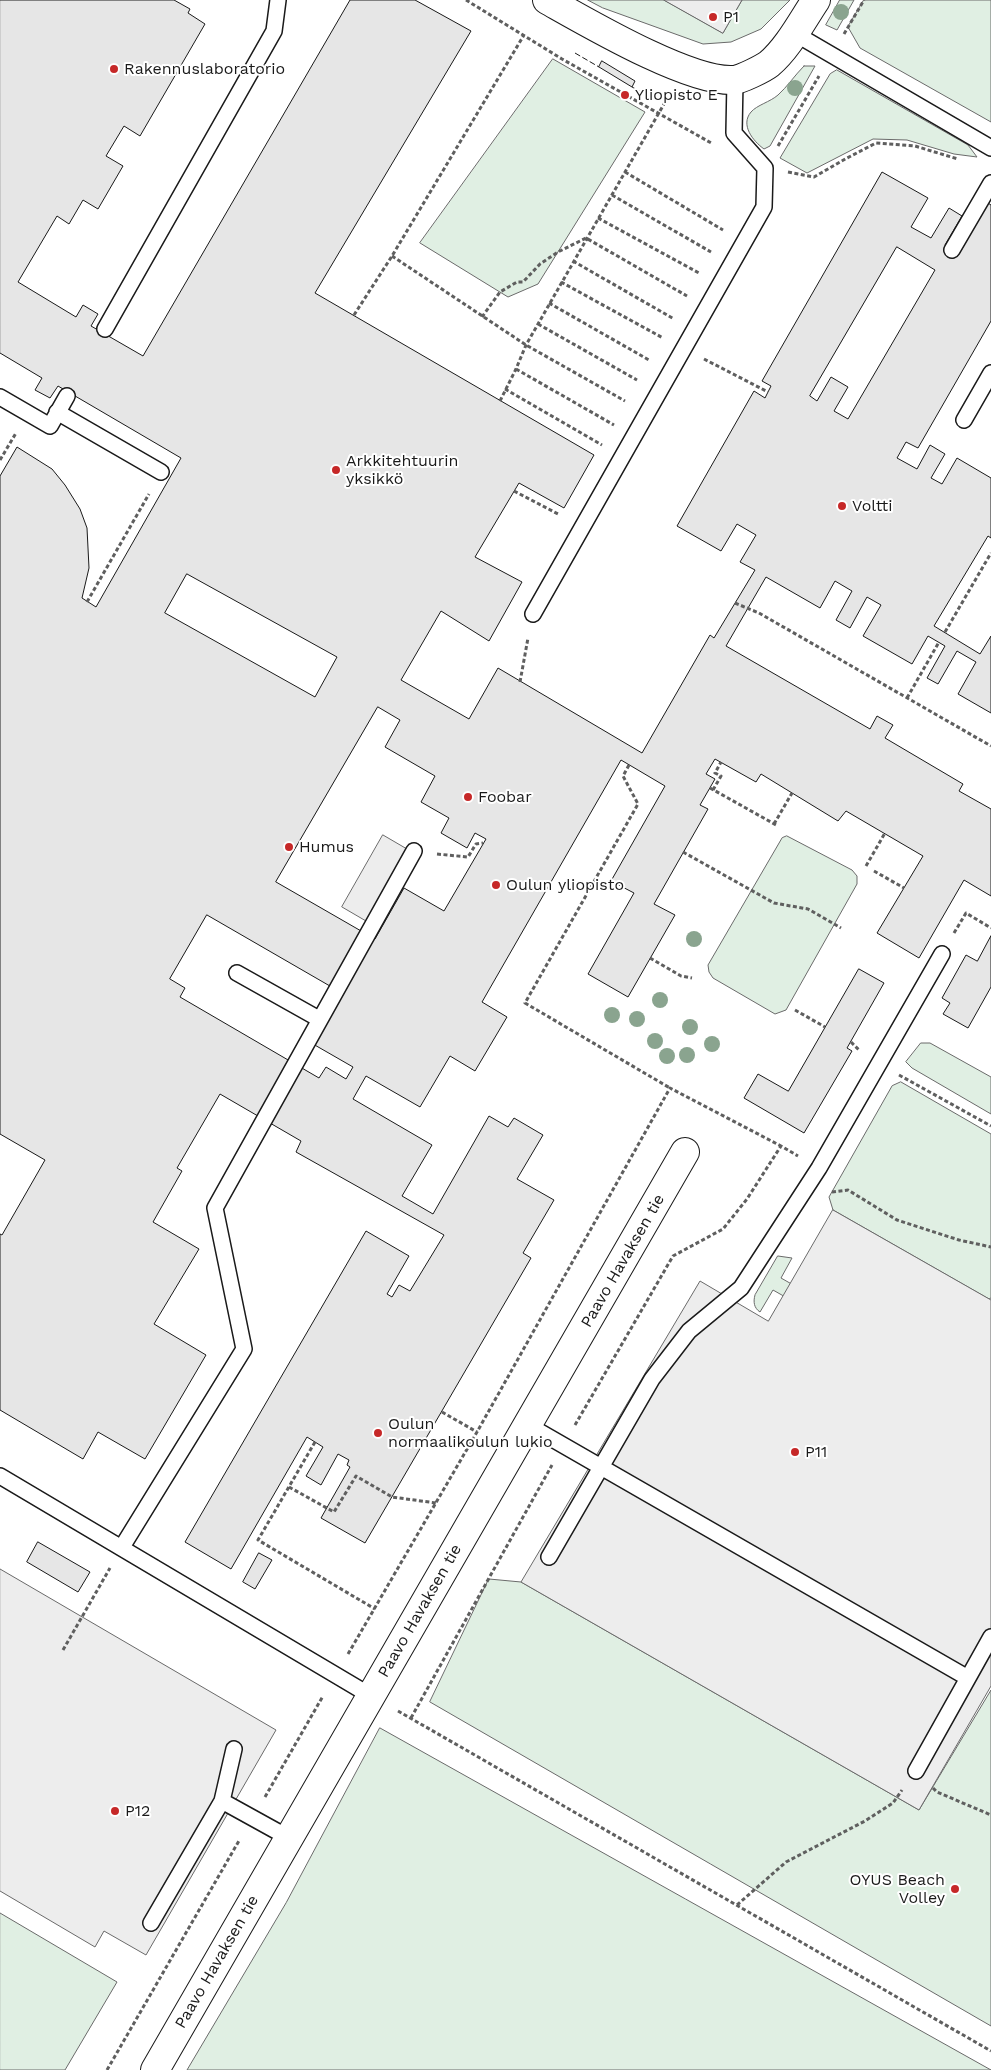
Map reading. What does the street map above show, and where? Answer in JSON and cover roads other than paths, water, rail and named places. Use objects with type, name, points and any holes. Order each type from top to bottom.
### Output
[{"type":"street","points":[[547,0],[591,25],[683,70],[735,80],[768,64],[794,33],[816,0]]},
{"type":"street","name":"Paavo Havaksen tie","points":[[155,2070],[685,1152]]},
{"type":"lane","points":[[104,330],[274,31],[278,0]]},
{"type":"lane","points":[[794,33],[991,148]]},
{"type":"lane","points":[[533,614],[764,207],[765,168],[734,133],[735,80]]},
{"type":"lane","points":[[952,250],[991,183]]},
{"type":"lane","points":[[964,420],[991,373]]},
{"type":"lane","points":[[0,397],[50,426],[67,396]]},
{"type":"lane","points":[[58,412],[161,472]]},
{"type":"lane","points":[[122,1547],[244,1349],[215,1208],[414,851]]},
{"type":"lane","points":[[549,1557],[652,1379],[689,1331],[741,1288],[801,1196],[942,954]]},
{"type":"lane","points":[[237,973],[319,1019]]},
{"type":"lane","points":[[528,1425],[968,1678]]},
{"type":"lane","points":[[0,1476],[371,1696]]},
{"type":"lane","points":[[916,1770],[991,1637]]},
{"type":"lane","points":[[151,1923],[222,1801],[234,1749]]},
{"type":"lane","points":[[222,1801],[289,1838]]},
{"type":"place","name":"P1","points":[[713,17]]},
{"type":"place","name":"Rakennuslaboratorio","points":[[114,69]]},
{"type":"place","name":"Yliopisto E","points":[[625,95]]},
{"type":"place","name":"Arkkitehtuurin yksikkö","points":[[336,470]]},
{"type":"place","name":"Voltti","points":[[842,506]]},
{"type":"place","name":"Foobar","points":[[468,797]]},
{"type":"place","name":"Humus","points":[[289,847]]},
{"type":"place","name":"Oulun yliopisto","points":[[496,885]]},
{"type":"place","name":"Oulun normaalikoulun lukio","points":[[378,1433]]},
{"type":"place","name":"P11","points":[[795,1452]]},
{"type":"place","name":"P12","points":[[115,1811]]},
{"type":"place","name":"OYUS Beach Volley","points":[[955,1889]]}]
